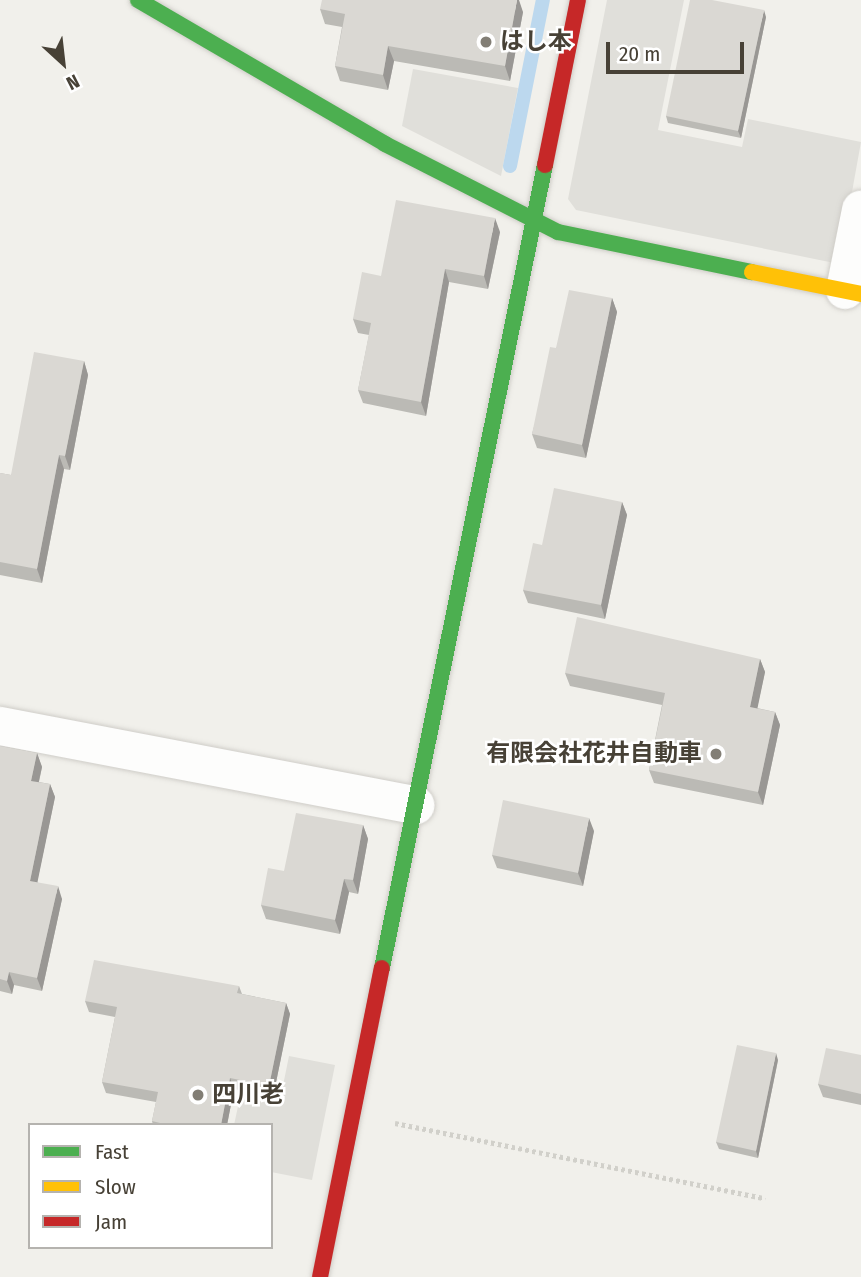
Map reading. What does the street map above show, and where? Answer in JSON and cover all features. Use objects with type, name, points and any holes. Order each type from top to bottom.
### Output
[{"type":"street","points":[[138,0],[385,144],[558,232],[853,292],[861,210]]},
{"type":"street","points":[[320,1277],[578,0]]},
{"type":"street","points":[[0,726],[416,805]]},
{"type":"path","points":[[353,1114],[765,1198]]},
{"type":"shaded area","points":[[607,0],[684,0],[658,130],[742,147],[748,119],[861,142],[839,264],[576,210],[568,199]]},
{"type":"shaded area","points":[[413,69],[518,88],[501,176],[402,126]]},
{"type":"shaded area","points":[[289,1056],[335,1065],[312,1180],[273,1172],[273,1123],[234,1123],[240,1097],[279,1105]]},
{"type":"building","points":[[322,0],[517,0],[505,66],[388,46],[383,75],[335,66],[345,14],[320,9]]},
{"type":"building","points":[[690,0],[712,0],[764,10],[738,131],[666,116]]},
{"type":"building","points":[[396,200],[495,218],[484,276],[445,269],[421,402],[358,390],[371,323],[353,319],[362,272],[381,276]]},
{"type":"building","points":[[569,290],[612,298],[582,445],[532,434],[550,347],[556,348]]},
{"type":"building","points":[[34,352],[84,361],[65,456],[59,455],[37,569],[0,562],[0,473],[11,475]]},
{"type":"building","points":[[554,488],[622,502],[601,605],[523,590],[533,543],[542,545]]},
{"type":"building","points":[[577,617],[760,659],[750,707],[775,712],[758,792],[649,770],[665,693],[565,673]]},
{"type":"building","points":[[0,746],[37,753],[31,781],[50,784],[30,881],[58,886],[37,978],[9,972],[7,981],[0,979]]},
{"type":"building","points":[[503,800],[589,818],[578,873],[492,855]]},
{"type":"building","points":[[296,813],[363,825],[353,880],[344,879],[335,920],[261,905],[268,868],[284,871]]},
{"type":"building","points":[[94,960],[239,986],[237,993],[286,1003],[269,1086],[230,1078],[221,1123],[152,1121],[158,1092],[102,1082],[117,1007],[85,1001]]},
{"type":"building","points":[[737,1045],[776,1053],[756,1151],[716,1142]]},
{"type":"building","points":[[826,1048],[861,1055],[861,1094],[818,1084]]},
{"type":"waterway","points":[[510,166],[543,0]]},
{"type":"traffic: fast","points":[[138,0],[385,144],[558,232],[752,272]]},
{"type":"traffic: fast","points":[[382,968],[545,165]]},
{"type":"traffic: slow","points":[[752,272],[861,294]]},
{"type":"traffic: jam","points":[[545,165],[578,0]]},
{"type":"traffic: jam","points":[[320,1277],[382,968]]},
{"type":"place","name":"はし本","points":[[486,42]]},
{"type":"place","name":"有限会社花井自動車","points":[[716,754]]},
{"type":"place","name":"四川老","points":[[198,1095]]}]
